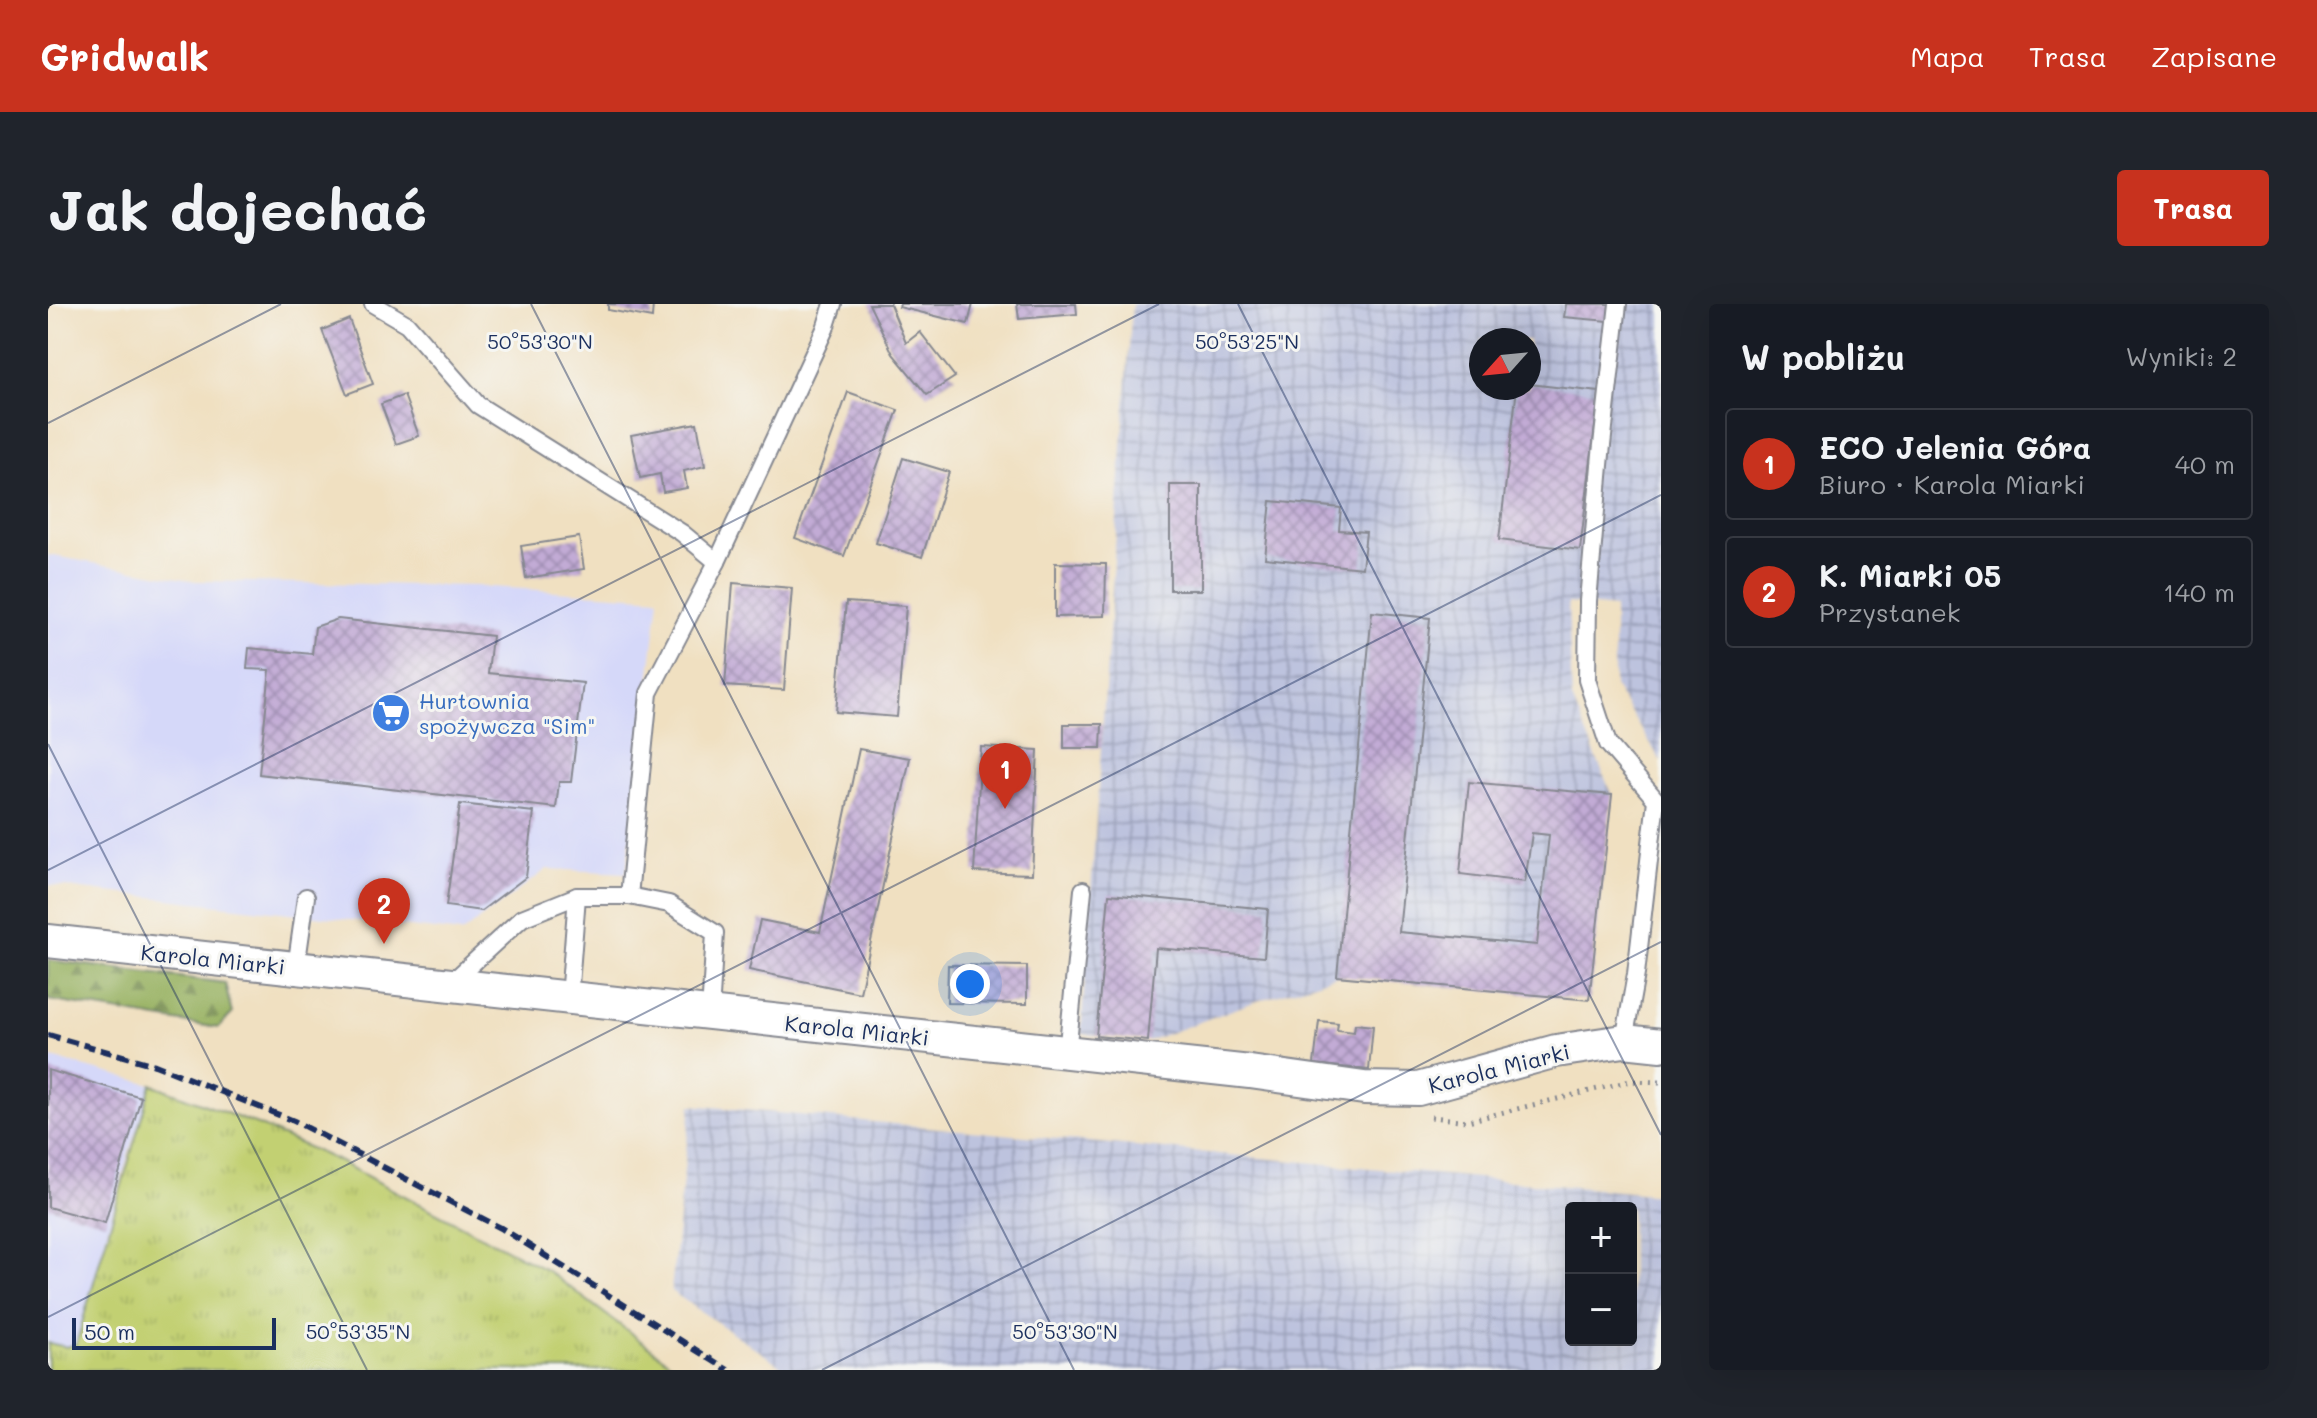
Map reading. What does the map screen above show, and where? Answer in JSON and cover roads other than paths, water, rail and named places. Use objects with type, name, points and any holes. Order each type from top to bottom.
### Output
[{"type":"street","name":"Karola Miarki","points":[[48,941],[1250,1072],[1364,1088],[1418,1089],[1556,1051],[1624,1041],[1661,1045]]},
{"type":"lane","points":[[373,304],[407,324],[478,405],[682,533],[717,562]]},
{"type":"lane","points":[[629,896],[649,693],[717,562],[825,329],[833,304]]},
{"type":"lane","points":[[1618,304],[1588,601],[1587,680],[1608,744],[1656,800],[1636,974],[1624,1041]]},
{"type":"lane","points":[[1067,1054],[1083,890]]},
{"type":"lane","points":[[569,998],[577,896]]},
{"type":"lane","points":[[448,985],[522,918],[577,896],[629,896],[669,904],[715,933],[710,1013]]},
{"type":"lane","points":[[296,968],[306,897]]},
{"type":"railway","points":[[48,1035],[155,1065],[294,1121],[501,1228],[728,1370]]},
{"type":"place","name":"Hurtownia spożywcza \"Sim\"","points":[[391,713]]},
{"type":"place","name":"ECO Jelenia Góra","points":[[1005,809]]},
{"type":"place","name":"K. Miarki 05","points":[[384,944]]}]
